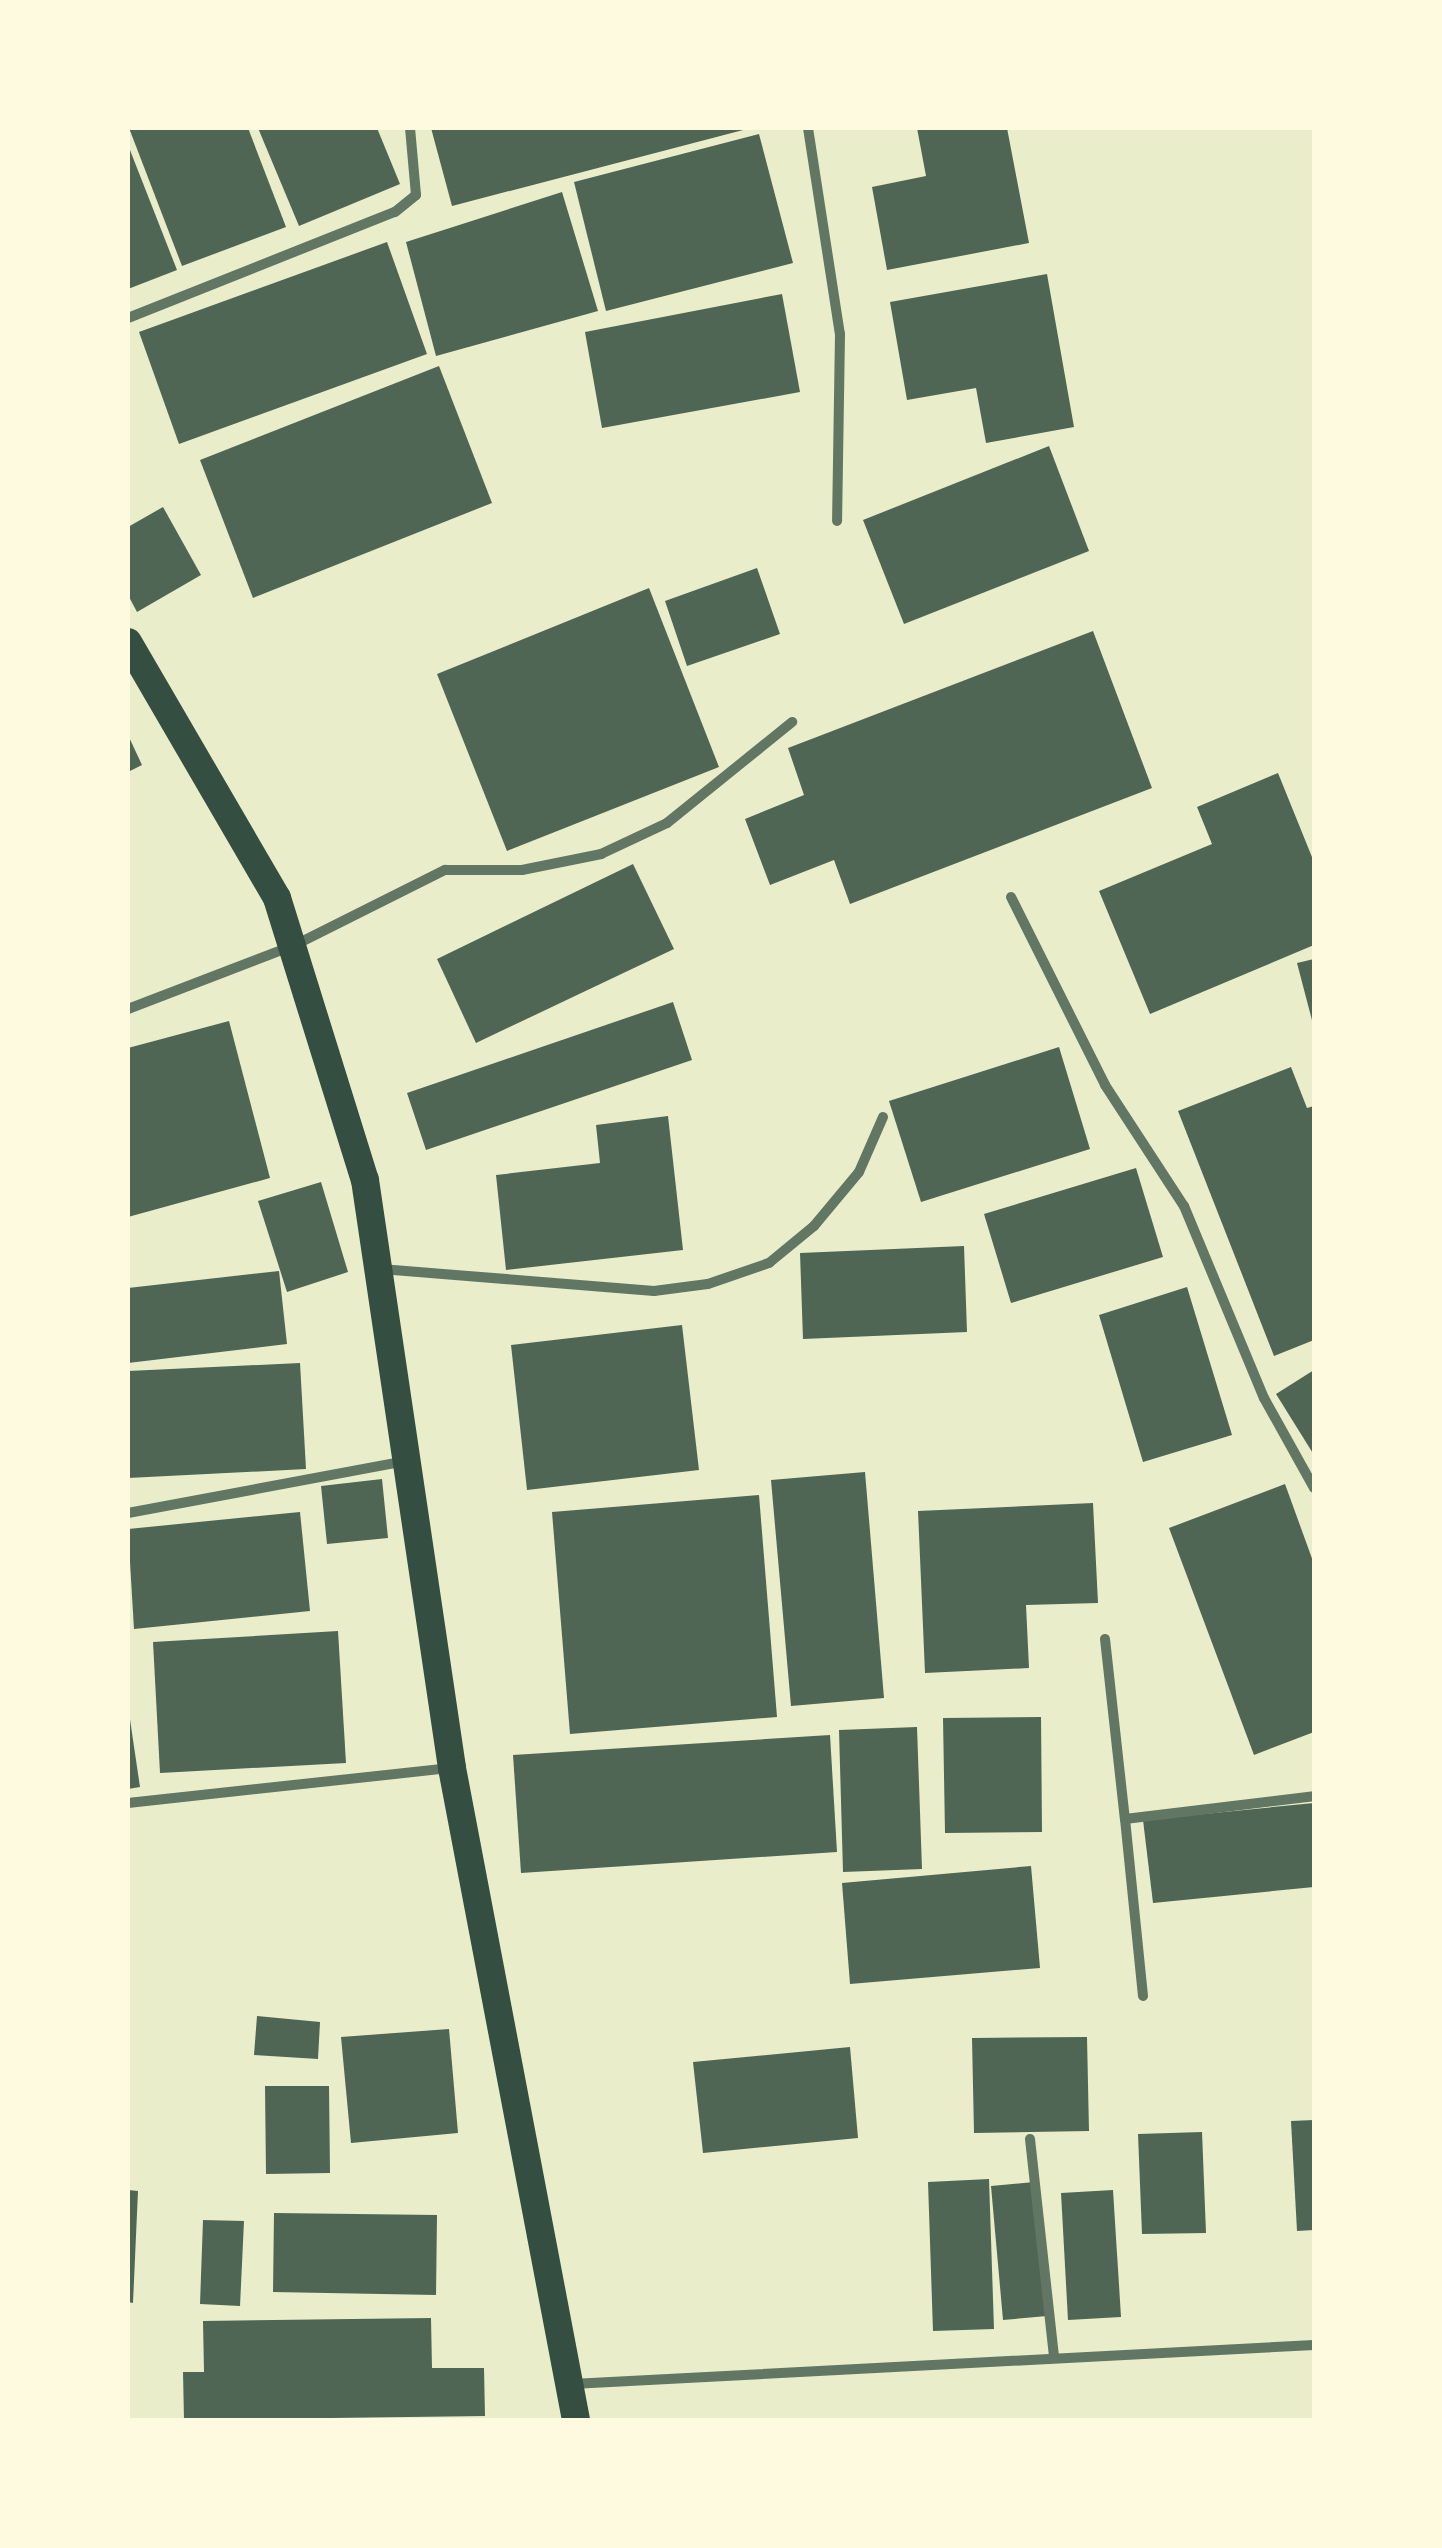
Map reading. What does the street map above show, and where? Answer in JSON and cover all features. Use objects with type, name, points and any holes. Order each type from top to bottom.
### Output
[{"type":"highway","points":[[128,642],[224,797],[295,945],[365,1180],[410,1460],[452,1768],[576,2420]]},
{"type":"street","points":[[128,318],[395,212],[416,195],[410,128]]},
{"type":"street","points":[[808,128],[840,334],[837,521]]},
{"type":"street","points":[[128,1009],[295,945],[445,870],[522,870],[601,854],[666,823],[792,722]]},
{"type":"street","points":[[1010,897],[1096,1068],[1184,1206],[1256,1381],[1314,1488]]},
{"type":"street","points":[[380,1269],[654,1291],[708,1284],[768,1263],[814,1226],[859,1172],[882,1117]]},
{"type":"street","points":[[128,1513],[410,1460]]},
{"type":"street","points":[[1105,1639],[1143,1996]]},
{"type":"street","points":[[128,1803],[452,1768]]},
{"type":"street","points":[[1126,1819],[1314,1796]]},
{"type":"street","points":[[1030,2139],[1054,2357]]},
{"type":"street","points":[[571,2384],[1314,2345]]},
{"type":"building","points":[[129,128],[248,128],[286,227],[182,266]]},
{"type":"building","points":[[258,128],[377,128],[400,184],[299,226]]},
{"type":"building","points":[[431,128],[747,128],[747,129],[452,206]]},
{"type":"building","points":[[917,128],[1007,128],[1029,243],[887,270],[872,187],[926,176]]},
{"type":"building","points":[[759,134],[793,263],[606,311],[574,182]]},
{"type":"building","points":[[128,145],[177,270],[128,289]]},
{"type":"building","points":[[562,192],[598,311],[436,356],[406,242]]},
{"type":"building","points":[[387,242],[427,354],[179,444],[139,332]]},
{"type":"building","points":[[1047,274],[1074,427],[986,443],[976,388],[907,400],[890,302]]},
{"type":"building","points":[[782,294],[800,392],[602,428],[585,332]]},
{"type":"building","points":[[439,366],[492,503],[253,598],[200,460]]},
{"type":"building","points":[[1049,446],[1089,551],[904,624],[863,520]]},
{"type":"building","points":[[163,507],[201,575],[137,612],[128,595],[128,527]]},
{"type":"building","points":[[757,568],[780,634],[687,666],[665,601]]},
{"type":"building","points":[[649,588],[719,767],[507,851],[437,674]]},
{"type":"building","points":[[1093,631],[1152,788],[850,904],[834,860],[770,885],[745,819],[804,795],[788,748]]},
{"type":"building","points":[[128,735],[142,765],[128,772]]},
{"type":"building","points":[[1278,773],[1314,862],[1314,945],[1150,1014],[1099,891],[1212,844],[1197,807]]},
{"type":"building","points":[[633,864],[674,949],[476,1043],[437,959]]},
{"type":"building","points":[[1314,959],[1314,1024],[1313,1024],[1297,963]]},
{"type":"building","points":[[673,1002],[692,1060],[426,1150],[407,1093]]},
{"type":"building","points":[[229,1021],[270,1178],[128,1217],[128,1048]]},
{"type":"building","points":[[1059,1047],[1090,1149],[921,1202],[889,1101]]},
{"type":"building","points":[[1291,1067],[1307,1108],[1314,1106],[1314,1340],[1274,1356],[1178,1111]]},
{"type":"building","points":[[668,1116],[683,1250],[506,1270],[496,1175],[600,1163],[596,1125]]},
{"type":"building","points":[[1136,1168],[1163,1257],[1011,1303],[984,1214]]},
{"type":"building","points":[[321,1182],[348,1272],[287,1292],[258,1201]]},
{"type":"building","points":[[964,1246],[967,1332],[803,1339],[800,1253]]},
{"type":"building","points":[[279,1271],[287,1344],[128,1363],[128,1288]]},
{"type":"building","points":[[1187,1287],[1232,1435],[1143,1462],[1099,1315]]},
{"type":"building","points":[[682,1325],[699,1470],[527,1490],[511,1345]]},
{"type":"building","points":[[300,1363],[306,1469],[128,1478],[128,1371]]},
{"type":"building","points":[[1314,1370],[1314,1455],[1276,1394]]},
{"type":"building","points":[[865,1472],[884,1698],[791,1706],[771,1480]]},
{"type":"building","points":[[382,1479],[388,1538],[327,1544],[321,1486]]},
{"type":"building","points":[[1285,1484],[1314,1564],[1314,1732],[1254,1755],[1169,1528]]},
{"type":"building","points":[[759,1495],[777,1717],[570,1734],[552,1512]]},
{"type":"building","points":[[1093,1503],[1098,1603],[1026,1605],[1029,1668],[925,1673],[918,1511]]},
{"type":"building","points":[[300,1512],[310,1611],[134,1629],[128,1529]]},
{"type":"building","points":[[338,1631],[346,1763],[160,1773],[153,1642]]},
{"type":"building","points":[[128,1706],[140,1787],[128,1789]]},
{"type":"building","points":[[1041,1717],[1042,1832],[945,1833],[943,1718]]},
{"type":"building","points":[[917,1727],[922,1869],[843,1872],[839,1730]]},
{"type":"building","points":[[830,1735],[837,1852],[521,1873],[513,1755]]},
{"type":"building","points":[[1314,1803],[1314,1887],[1153,1903],[1143,1820]]},
{"type":"building","points":[[1031,1866],[1040,1968],[850,1984],[842,1883]]},
{"type":"building","points":[[257,2016],[320,2022],[318,2059],[254,2055]]},
{"type":"building","points":[[449,2029],[458,2133],[351,2143],[341,2037]]},
{"type":"building","points":[[1087,2037],[1089,2131],[974,2133],[972,2038]]},
{"type":"building","points":[[850,2047],[858,2138],[703,2153],[693,2062]]},
{"type":"building","points":[[265,2086],[329,2086],[330,2173],[266,2174]]},
{"type":"building","points":[[1314,2120],[1314,2230],[1297,2231],[1291,2121]]},
{"type":"building","points":[[1202,2132],[1206,2233],[1142,2234],[1138,2134]]},
{"type":"building","points":[[989,2179],[994,2329],[933,2331],[928,2182]]},
{"type":"building","points":[[1034,2182],[1047,2316],[1003,2320],[991,2186]]},
{"type":"building","points":[[128,2190],[138,2191],[133,2303],[128,2302]]},
{"type":"building","points":[[1113,2190],[1121,2317],[1068,2320],[1061,2193]]},
{"type":"building","points":[[274,2213],[437,2215],[436,2295],[273,2292]]},
{"type":"building","points":[[203,2220],[244,2221],[240,2306],[200,2304]]},
{"type":"building","points":[[431,2318],[432,2368],[484,2368],[485,2416],[184,2420],[183,2372],[204,2372],[203,2321]]}]
